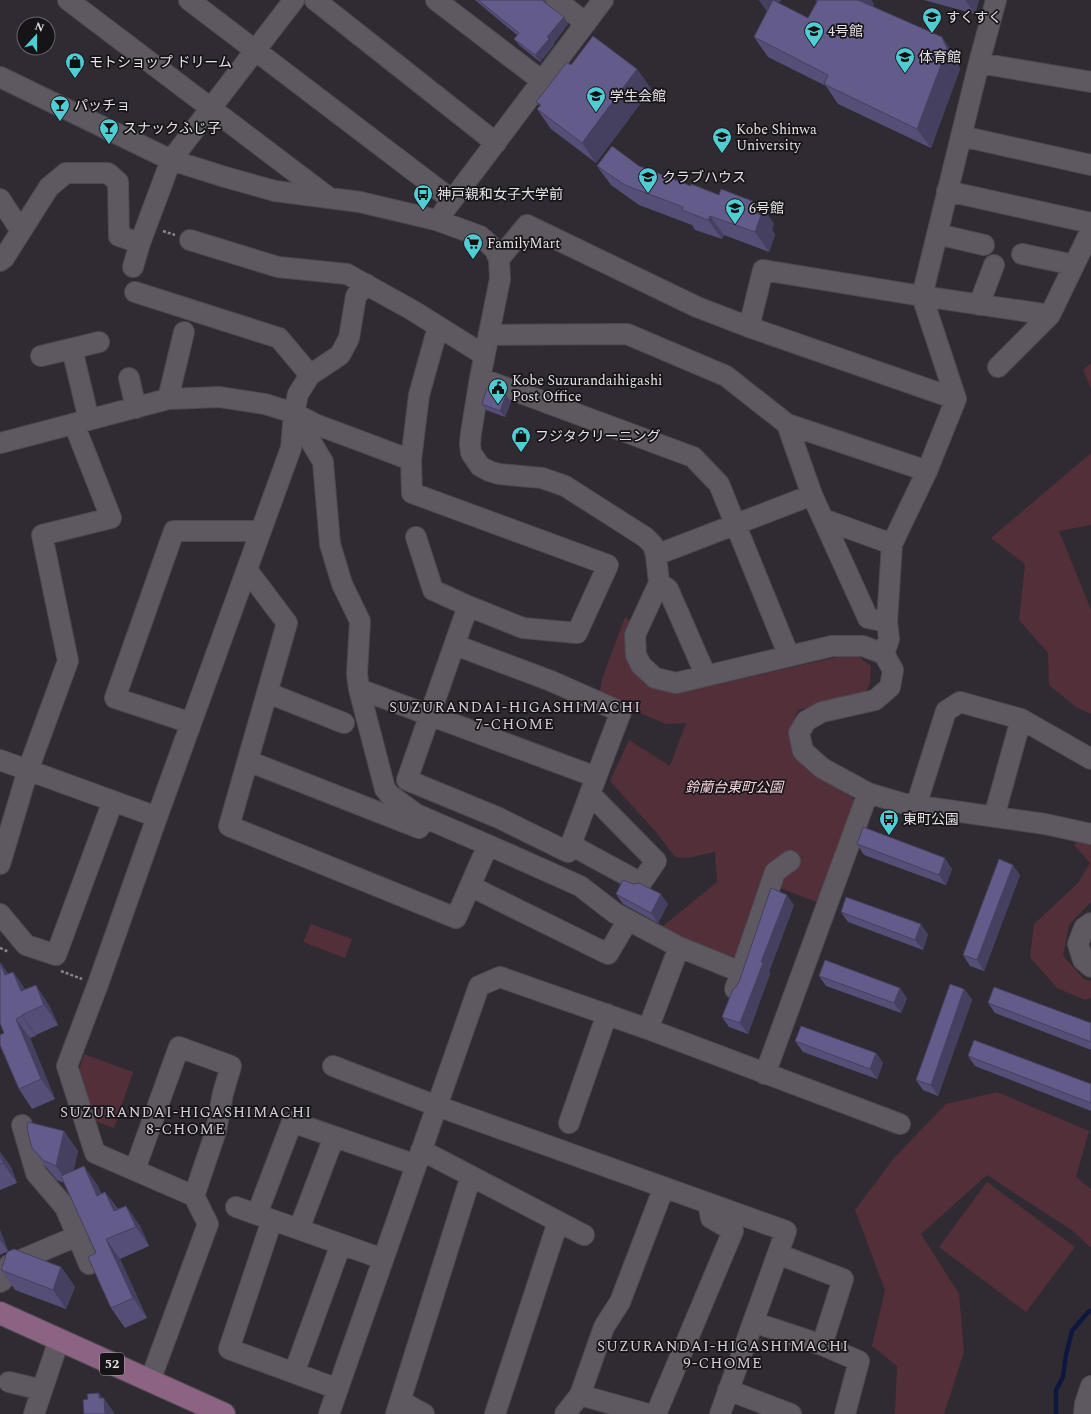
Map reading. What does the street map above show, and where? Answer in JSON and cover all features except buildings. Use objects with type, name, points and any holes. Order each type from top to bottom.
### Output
[{"type":"main road","name":"52","points":[[0,1313],[224,1414]]},
{"type":"street","points":[[68,0],[329,198]]},
{"type":"street","points":[[189,0],[452,200]]},
{"type":"street","points":[[133,267],[171,160],[294,0]]},
{"type":"street","points":[[315,0],[496,142]]},
{"type":"street","points":[[436,0],[542,81]]},
{"type":"street","points":[[556,0],[586,23]]},
{"type":"street","points":[[436,220],[603,0]]},
{"type":"street","points":[[884,654],[889,639],[887,622],[892,544],[926,471],[956,399],[922,296],[979,63],[996,0]]},
{"type":"street","points":[[979,63],[1091,82]]},
{"type":"street","points":[[0,77],[171,160],[274,191],[360,202],[436,220],[480,236],[495,250],[501,269],[480,378],[470,444],[471,453],[480,466],[489,471],[499,474],[542,478],[565,486],[645,538],[653,545],[656,555],[659,583],[635,635],[636,656],[641,665],[655,678],[676,683],[832,646],[863,646],[884,654],[893,670],[890,687],[875,700],[822,712],[806,720],[799,733],[803,750],[822,768],[868,793],[905,804],[1051,825],[1091,834]]},
{"type":"street","points":[[961,136],[1091,165]]},
{"type":"street","points":[[0,261],[4,258],[49,187],[66,173],[108,173],[118,182],[119,236],[144,234]]},
{"type":"street","points":[[947,191],[1091,223]]},
{"type":"street","points":[[0,199],[21,231]]},
{"type":"street","points":[[499,259],[527,225],[697,307],[749,327],[956,399]]},
{"type":"street","points":[[998,367],[1050,315],[1091,230]]},
{"type":"street","points":[[937,234],[984,245]]},
{"type":"street","points":[[190,240],[278,268],[347,274],[484,355]]},
{"type":"street","points":[[1022,254],[1074,265]]},
{"type":"street","points":[[979,305],[994,265]]},
{"type":"street","points":[[749,327],[763,270],[1050,315]]},
{"type":"street","points":[[150,1381],[208,1224],[194,1196],[94,1153],[67,1066],[98,984],[291,448],[294,413],[298,394],[310,375],[340,355],[349,338],[356,296],[366,284]]},
{"type":"street","points":[[135,292],[279,338],[310,375]]},
{"type":"street","points":[[416,537],[433,590],[523,628],[577,633],[608,565],[412,493],[411,460],[419,395],[438,327]]},
{"type":"street","points":[[168,399],[184,332]]},
{"type":"street","points":[[489,335],[627,334],[726,376],[787,424],[926,471]]},
{"type":"street","points":[[42,356],[99,342]]},
{"type":"street","points":[[0,864],[28,770],[68,661],[42,535],[111,518],[81,422],[72,348]]},
{"type":"street","points":[[129,378],[136,408]]},
{"type":"street","points":[[480,378],[693,457],[719,484],[789,656]]},
{"type":"street","points":[[0,443],[168,399],[219,397],[265,404],[294,413],[315,424],[411,460]]},
{"type":"street","points":[[294,413],[323,462],[330,544],[342,584],[360,621],[357,674],[359,689],[385,789],[390,795],[416,814],[426,819],[580,886],[615,913],[738,980],[775,872],[790,861]]},
{"type":"street","points":[[787,424],[812,495],[868,618],[887,622]]},
{"type":"street","points":[[656,555],[812,495]]},
{"type":"street","points":[[823,519],[892,544]]},
{"type":"street","points":[[191,723],[115,698],[174,531],[261,532]]},
{"type":"street","points":[[247,570],[287,623],[229,826],[456,918],[488,845]]},
{"type":"street","points":[[659,583],[668,589],[706,676]]},
{"type":"street","points":[[455,645],[551,681],[621,712],[568,852],[498,818],[407,780],[468,606]]},
{"type":"street","points":[[359,689],[429,714],[593,785],[656,861],[641,883],[571,845]]},
{"type":"street","points":[[268,693],[344,723]]},
{"type":"street","points":[[916,806],[946,711],[960,702],[1021,719],[1091,759]]},
{"type":"street","points":[[994,816],[1021,719]]},
{"type":"street","points":[[0,760],[157,817]]},
{"type":"street","points":[[248,761],[419,828],[426,819]]},
{"type":"street","points":[[765,1074],[868,793]]},
{"type":"street","points":[[0,914],[26,945],[56,955],[113,801]]},
{"type":"street","points":[[470,886],[608,954],[628,920]]},
{"type":"street","points":[[1091,923],[1084,928],[1078,944],[1083,960],[1091,967]]},
{"type":"street","points":[[648,1029],[679,947]]},
{"type":"street","points":[[329,1414],[478,986],[500,976],[648,1029],[900,1124]]},
{"type":"street","points":[[568,1123],[607,1014]]},
{"type":"street","points":[[134,1169],[180,1047],[231,1066],[223,1093],[216,1131],[194,1196]]},
{"type":"street","points":[[333,1066],[437,1106],[786,1230],[720,1414]]},
{"type":"street","points":[[338,1389],[229,1349],[292,1122],[334,1137],[419,1158],[471,1176],[584,1236]]},
{"type":"street","points":[[22,1125],[36,1173],[65,1207],[89,1264]]},
{"type":"street","points":[[299,1229],[334,1137]]},
{"type":"street","points":[[424,1414],[398,1408],[471,1176]]},
{"type":"street","points":[[565,1414],[580,1395],[604,1326],[620,1302],[664,1187]]},
{"type":"street","points":[[656,1414],[733,1231],[711,1218],[708,1203]]},
{"type":"street","points":[[236,1207],[383,1258]]},
{"type":"street","points":[[494,1414],[558,1222]]},
{"type":"street","points":[[0,1282],[2,1281],[9,1265],[77,1236]]},
{"type":"street","points":[[294,1373],[341,1244]]},
{"type":"street","points":[[778,1254],[843,1279],[822,1345]]},
{"type":"street","points":[[753,1322],[822,1345],[859,1362],[845,1414]]},
{"type":"street","points":[[34,1414],[42,1390],[64,1342]]},
{"type":"street","points":[[45,1414],[64,1342]]},
{"type":"street","points":[[9,1382],[42,1390]]},
{"type":"street","points":[[1084,1414],[1084,1404],[1091,1386]]},
{"type":"street","points":[[728,1390],[791,1414]]},
{"type":"street","points":[[580,1395],[648,1414]]},
{"type":"path","points":[[144,234],[190,240]]},
{"type":"green space","points":[[1091,363],[1091,388],[1083,370]]},
{"type":"green space","points":[[1091,453],[1091,525],[1059,531],[1091,610],[1091,714],[1076,707],[1049,685],[1048,653],[1019,620],[1025,564],[991,538]]},
{"type":"green space","name":"鈴蘭台東町公園","points":[[625,617],[633,623],[658,689],[680,693],[854,653],[871,666],[870,683],[865,694],[798,710],[791,728],[797,759],[855,800],[819,903],[767,883],[740,958],[695,947],[662,927],[717,882],[715,852],[687,858],[675,857],[656,832],[610,781],[629,740],[670,766],[686,723],[666,724],[599,696],[602,679]]},
{"type":"green space","points":[[1079,840],[1091,844],[1091,902],[1069,925],[1063,956],[1084,979],[1091,981],[1091,998],[1085,1000],[1057,988],[1030,957],[1034,924],[1078,883],[1090,863],[1074,845]]},
{"type":"green space","points":[[311,924],[352,939],[345,958],[303,942]]},
{"type":"green space","points":[[84,1054],[133,1072],[114,1128],[90,1119],[78,1074]]},
{"type":"green space","points":[[997,1092],[1089,1131],[1076,1177],[1091,1189],[1091,1248],[1073,1231],[987,1175],[921,1234],[959,1294],[964,1352],[944,1414],[895,1414],[897,1366],[872,1346],[885,1290],[855,1210],[894,1158],[946,1104]]},
{"type":"green space","points":[[987,1182],[1075,1247],[1026,1312],[939,1247]]},
{"type":"waterway","points":[[1056,1414],[1056,1390],[1063,1377],[1066,1355],[1072,1331],[1088,1312],[1091,1311]]},
{"type":"place","name":"すくすく","points":[[932,34]]},
{"type":"place","name":"4号館","points":[[814,48]]},
{"type":"place","name":"体育館","points":[[905,74]]},
{"type":"place","name":"モトショップ ドリーム","points":[[75,79]]},
{"type":"place","name":"学生会館","points":[[596,113]]},
{"type":"place","name":"パッチョ","points":[[60,122]]},
{"type":"place","name":"スナックふじ子","points":[[109,145]]},
{"type":"place","name":"Kobe Shinwa University","points":[[722,154]]},
{"type":"place","name":"クラブハウス","points":[[648,194]]},
{"type":"place","name":"神戸親和女子大学前","points":[[423,211]]},
{"type":"place","name":"6号館","points":[[735,225]]},
{"type":"place","name":"FamilyMart","points":[[473,260]]},
{"type":"place","name":"Kobe Suzurandaihigashi Post Office","points":[[498,405]]},
{"type":"place","name":"フジタクリーニング","points":[[521,453]]},
{"type":"place","name":"東町公園","points":[[889,836]]},
{"type":"district","name":"SUZURANDAI-HIGASHIMACHI 7-CHOME","points":[[515,716]]},
{"type":"district","name":"SUZURANDAI-HIGASHIMACHI 8-CHOME","points":[[186,1120]]},
{"type":"district","name":"SUZURANDAI-HIGASHIMACHI 9-CHOME","points":[[723,1354]]}]
